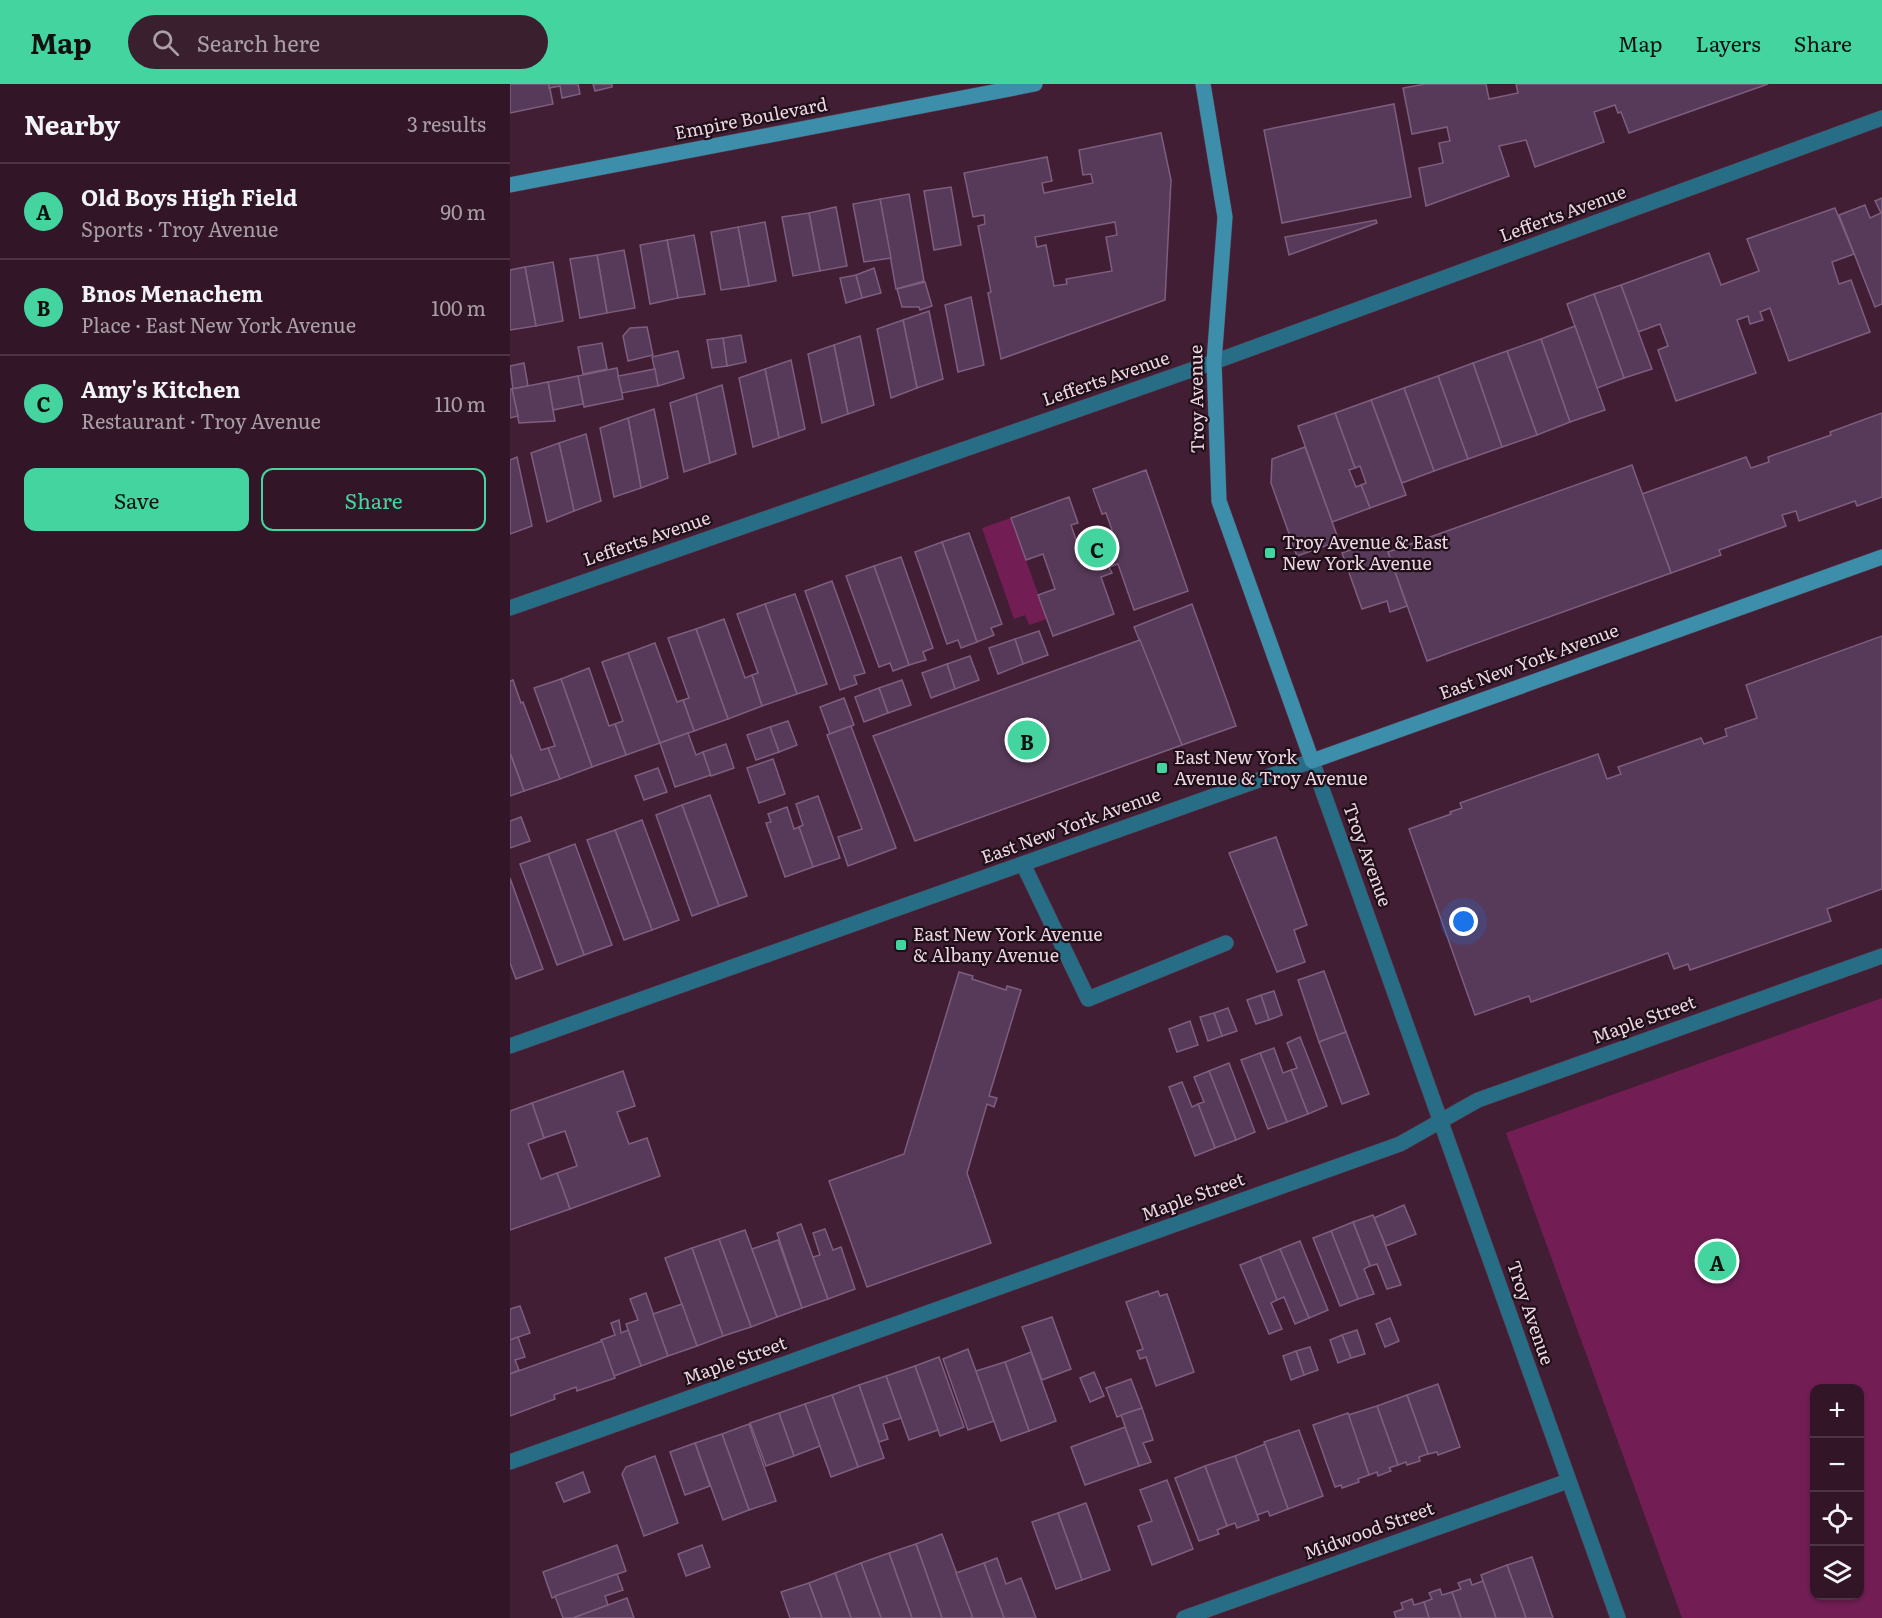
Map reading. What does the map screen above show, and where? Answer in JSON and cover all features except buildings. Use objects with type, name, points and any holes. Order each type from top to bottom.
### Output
[{"type":"main road","name":"Empire Boulevard","points":[[510,185],[1035,84]]},
{"type":"main road","name":"Troy Avenue","points":[[1203,84],[1225,217],[1214,362],[1219,501],[1312,760]]},
{"type":"main road","name":"East New York Avenue","points":[[1312,760],[1882,557]]},
{"type":"street","name":"Lefferts Avenue","points":[[510,608],[1214,362],[1882,118]]},
{"type":"street","name":"East New York Avenue","points":[[510,1046],[1312,760]]},
{"type":"street","name":"Troy Avenue","points":[[1312,760],[1618,1618]]},
{"type":"street","points":[[1023,864],[1088,999],[1226,943]]},
{"type":"street","name":"Maple Street","points":[[510,1462],[1400,1144],[1478,1100],[1882,956]]},
{"type":"street","name":"Midwood Street","points":[[1184,1618],[1568,1481]]},
{"type":"shaded area","points":[[1011,518],[1047,619],[1029,625],[1025,615],[1014,619],[982,528]]},
{"type":"shaded area","points":[[1882,998],[1882,1618],[1682,1618],[1506,1133]]},
{"type":"place","name":"Amy's Kitchen","points":[[1097,548]]},
{"type":"place","name":"Troy Avenue & East New York Avenue","points":[[1270,553]]},
{"type":"place","name":"Bnos Menachem","points":[[1027,740]]},
{"type":"place","name":"East New York Avenue & Troy Avenue","points":[[1162,768]]},
{"type":"place","name":"East New York Avenue & Albany Avenue","points":[[901,945]]},
{"type":"place","name":"Old Boys High Field","points":[[1717,1261]]}]
